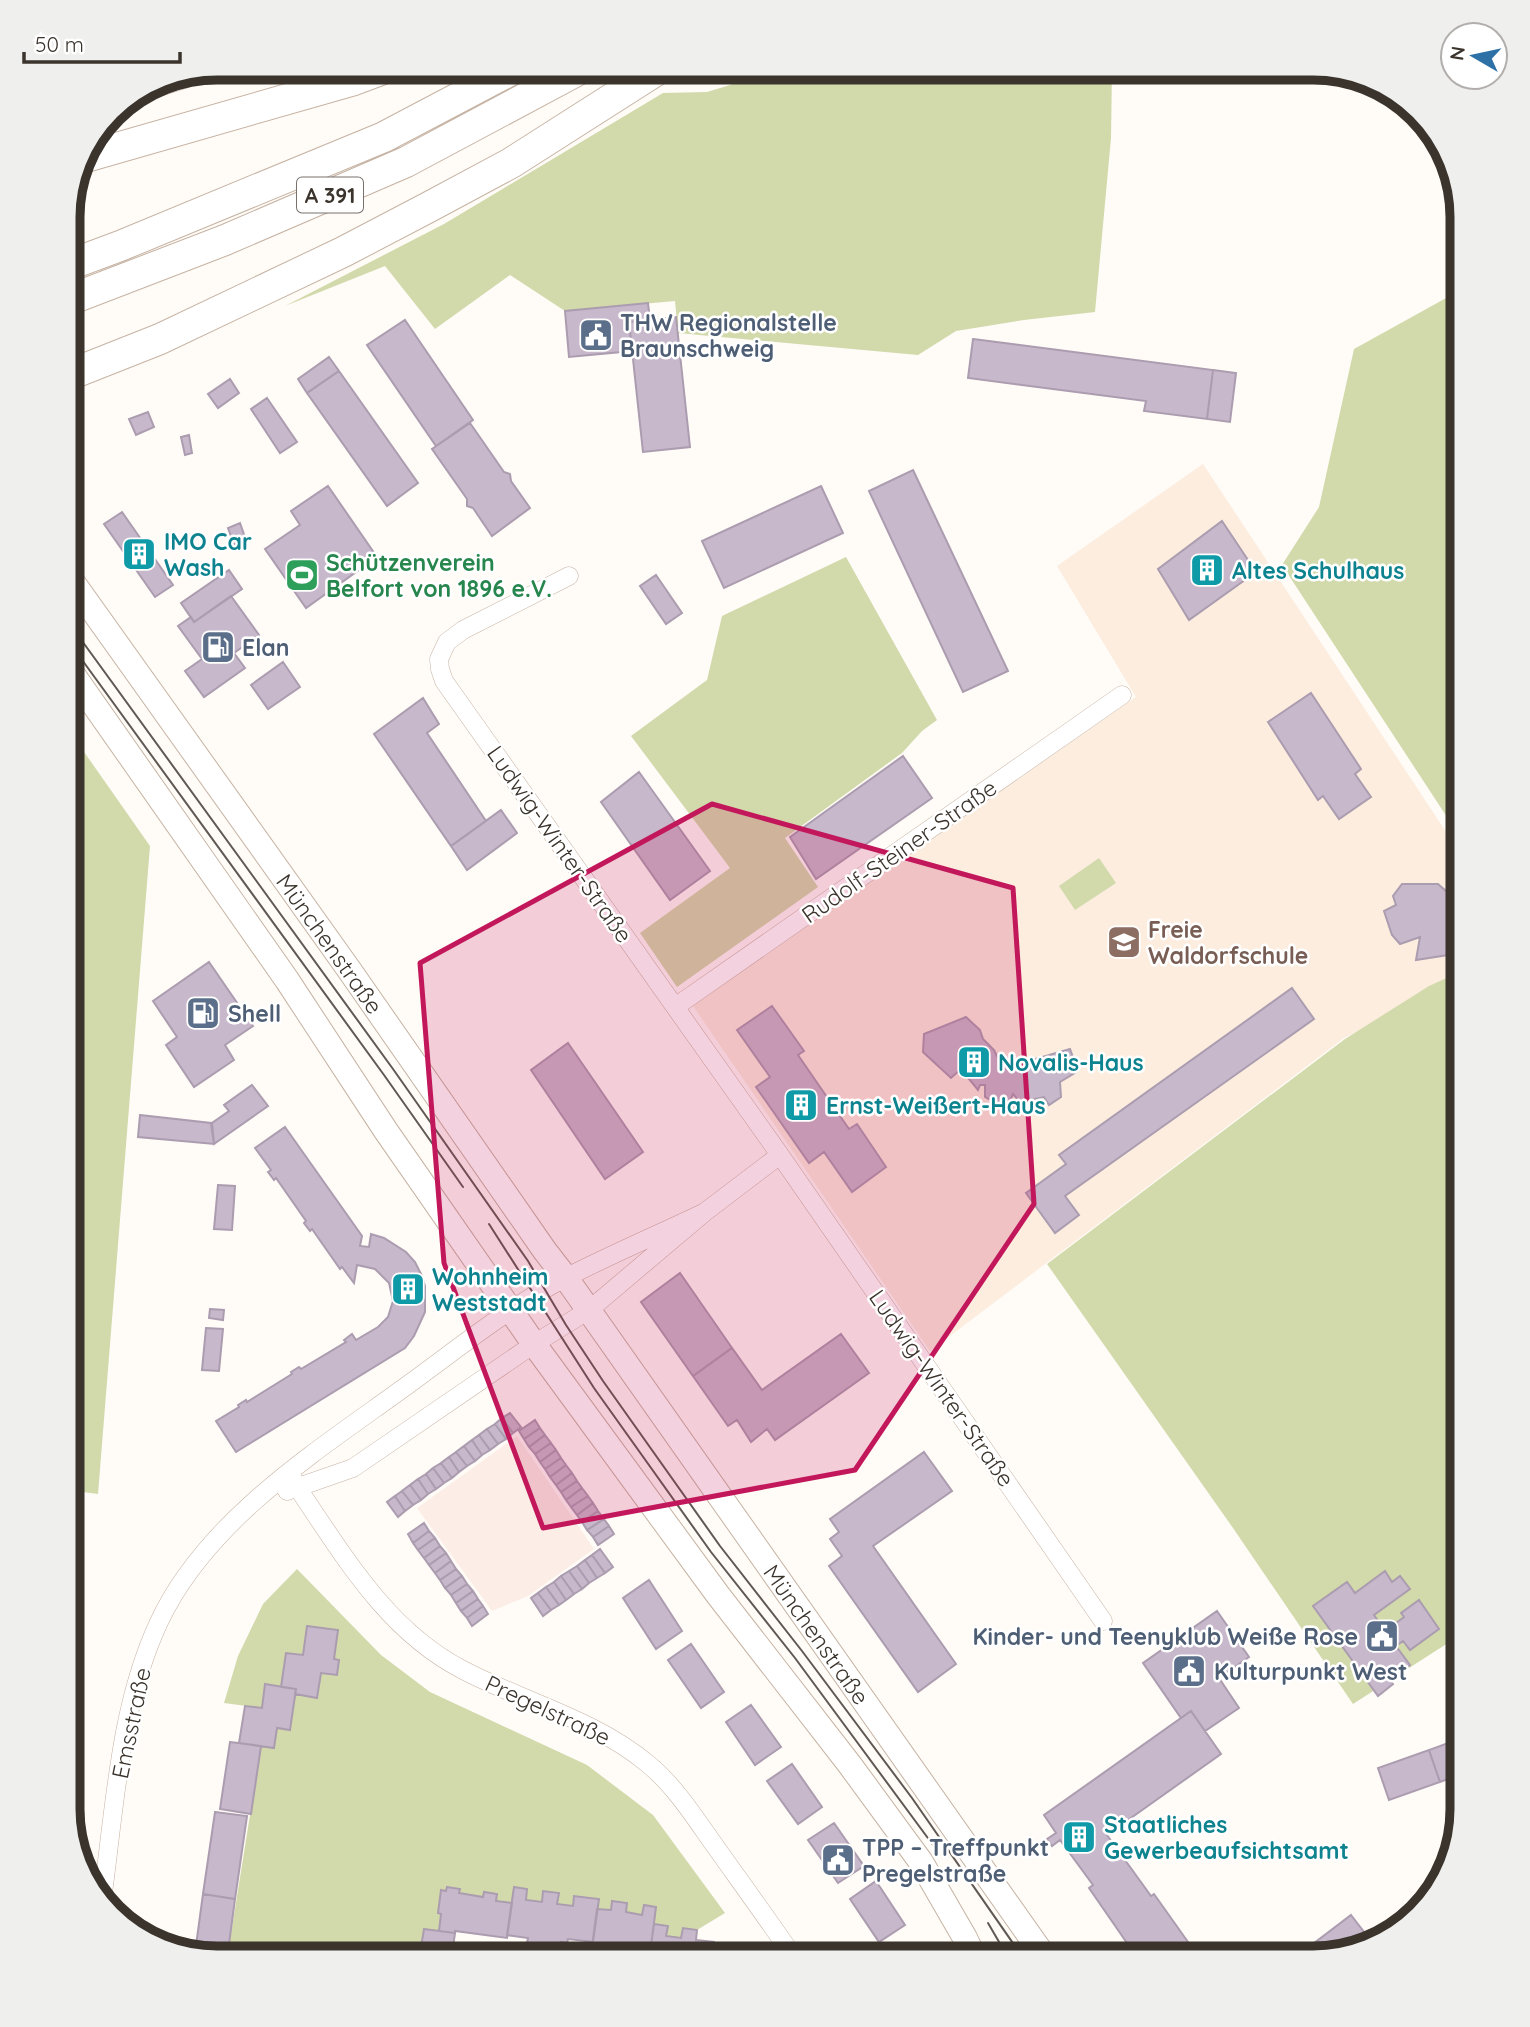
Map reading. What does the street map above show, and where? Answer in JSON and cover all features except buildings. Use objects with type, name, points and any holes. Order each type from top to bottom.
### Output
[{"type":"highway","points":[[97,154],[351,81]]},
{"type":"highway","name":"A 391","points":[[81,261],[384,137],[490,81]]},
{"type":"highway","name":"A 391","points":[[81,295],[225,240],[406,162],[558,81]]},
{"type":"highway","points":[[81,370],[160,339],[429,208],[511,163],[640,81]]},
{"type":"main road","name":"Münchenstraße","points":[[81,594],[1037,1946]]},
{"type":"main road","points":[[81,687],[287,980],[386,1131],[534,1344],[718,1595],[850,1765],[921,1862],[969,1946]]},
{"type":"street","name":"Ludwig-Winter-Straße","points":[[569,576],[463,630],[447,642],[439,659],[444,681],[780,1155],[1103,1621]]},
{"type":"street","name":"Rudolf-Steiner-Straße","points":[[675,1007],[1122,695]]},
{"type":"street","points":[[534,1344],[589,1310],[705,1212],[780,1155]]},
{"type":"street","points":[[566,1278],[705,1212]]},
{"type":"street","name":"Emsstraße","points":[[104,1886],[127,1720],[138,1675],[168,1604],[192,1567],[234,1519],[257,1500],[293,1480],[511,1310],[566,1278]]},
{"type":"street","name":"Emsstraße","points":[[293,1480],[353,1468],[534,1344]]},
{"type":"street","name":"Pregelstraße","points":[[293,1480],[369,1592],[390,1615],[424,1643],[463,1670],[599,1732],[631,1750],[651,1766],[686,1805],[786,1946]]},
{"type":"highlighted area","points":[[712,804],[1013,888],[1034,1204],[855,1470],[543,1528],[444,1263],[420,963]]},
{"type":"shaded area","name":"Freie Waldorfschule","points":[[1203,464],[1450,838],[1450,987],[1344,1038],[930,1351],[693,1006],[1136,697],[1057,566]]},
{"type":"shaded area","points":[[517,1436],[594,1549],[528,1596],[492,1611],[417,1508]]},
{"type":"green space","points":[[743,81],[1112,81],[1111,138],[1095,312],[956,331],[918,355],[678,333],[675,301],[565,311],[510,275],[435,329],[385,266],[285,306],[444,224],[663,93],[707,92]]},
{"type":"green space","points":[[1450,296],[1450,822],[1282,565],[1319,507],[1354,349]]},
{"type":"green space","points":[[846,557],[937,720],[922,731],[902,753],[785,838],[818,887],[677,987],[640,933],[730,868],[631,736],[707,680],[722,616]]},
{"type":"green space","points":[[81,747],[150,846],[98,1494],[80,1492]]},
{"type":"green space","points":[[1099,858],[1116,883],[1075,910],[1059,886]]},
{"type":"green space","points":[[1450,976],[1450,1642],[1353,1704],[1047,1264],[1345,1039],[1429,986]]},
{"type":"green space","points":[[297,1569],[381,1655],[430,1692],[587,1765],[653,1815],[725,1913],[697,1930],[683,1928],[681,1938],[666,1936],[668,1926],[654,1924],[656,1907],[644,1905],[642,1915],[626,1912],[627,1903],[612,1901],[611,1910],[597,1909],[598,1899],[574,1896],[573,1906],[557,1904],[559,1893],[543,1892],[542,1902],[526,1900],[514,1887],[512,1903],[496,1901],[496,1894],[484,1892],[483,1897],[459,1893],[460,1889],[448,1887],[438,1913],[441,1914],[439,1931],[424,1929],[422,1946],[229,1946],[261,1746],[274,1748],[277,1728],[290,1730],[295,1694],[317,1698],[321,1673],[337,1675],[339,1660],[334,1659],[338,1630],[307,1626],[303,1655],[286,1653],[281,1687],[265,1685],[262,1708],[224,1703],[238,1656],[263,1604]]},
{"type":"tram line","points":[[81,639],[393,1069],[528,1261],[603,1381],[720,1546],[912,1798],[1015,1946]]},
{"type":"tram line","points":[[81,658],[463,1187]]},
{"type":"tram line","points":[[489,1224],[594,1388],[711,1552],[795,1658],[933,1845]]},
{"type":"tram line","points":[[988,1923],[1001,1946]]},
{"type":"place","name":"THW Regionalstelle Braunschweig","points":[[596,335]]},
{"type":"place","name":"IMO Car Wash","points":[[139,554]]},
{"type":"place","name":"Altes Schulhaus","points":[[1207,570]]},
{"type":"place","name":"Schützenverein Belfort von 1896 e.V.","points":[[302,575]]},
{"type":"place","name":"Elan","points":[[218,647]]},
{"type":"place","name":"Freie Waldorfschule","points":[[1124,942]]},
{"type":"place","name":"Shell","points":[[203,1013]]},
{"type":"place","name":"Novalis-Haus","points":[[974,1062]]},
{"type":"place","name":"Ernst-Weißert-Haus","points":[[801,1105]]},
{"type":"place","name":"Wohnheim Weststadt","points":[[408,1289]]},
{"type":"place","name":"Kinder- und Teenyklub Weiße Rose","points":[[1382,1636]]},
{"type":"place","name":"Kulturpunkt West","points":[[1189,1671]]},
{"type":"place","name":"Staatliches Gewerbeaufsichtsamt","points":[[1079,1837]]},
{"type":"place","name":"TPP – Treffpunkt Pregelstraße","points":[[838,1860]]}]
